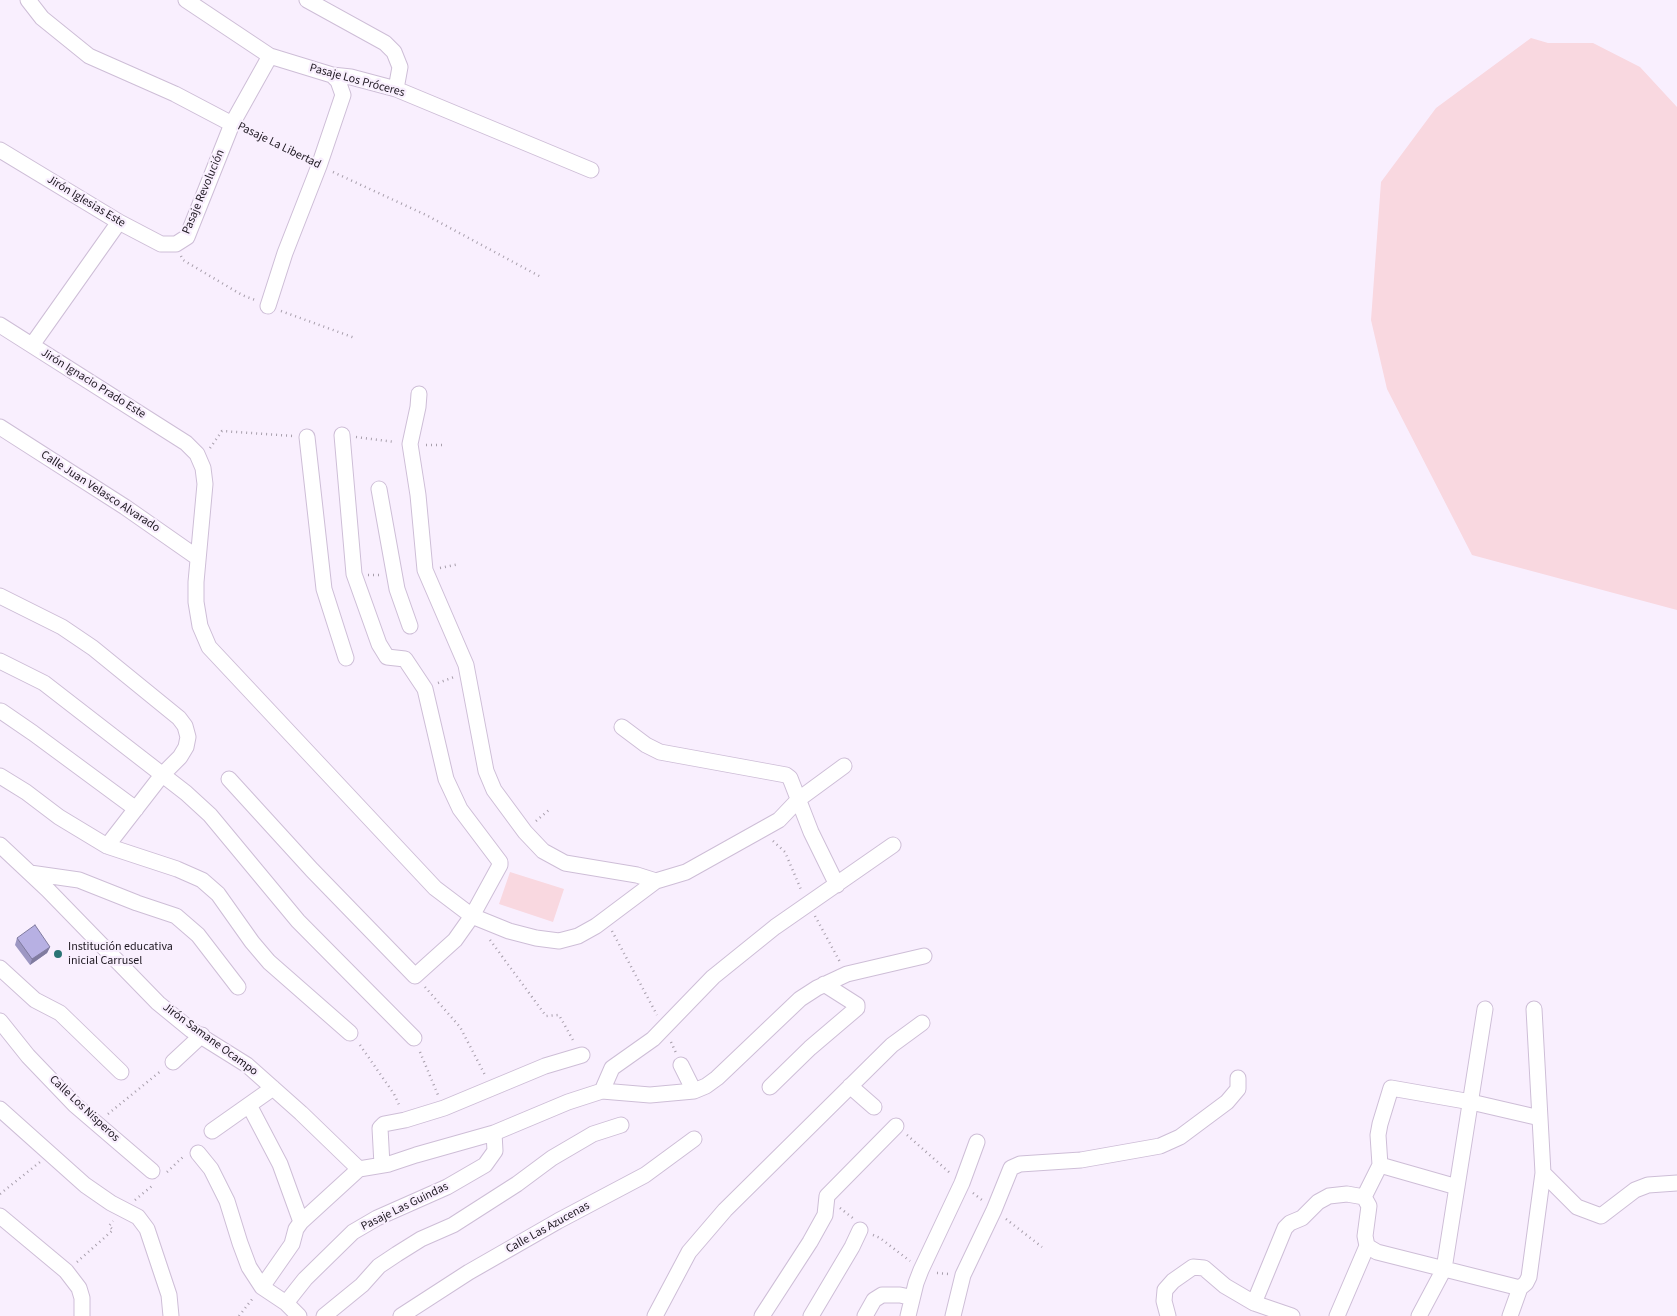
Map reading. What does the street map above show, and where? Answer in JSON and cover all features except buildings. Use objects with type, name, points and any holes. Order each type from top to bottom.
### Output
[{"type":"street","name":"Pasaje La Libertad","points":[[28,0],[42,18],[89,56],[176,94],[232,124]]},
{"type":"street","name":"Pasaje Los Próceres","points":[[186,0],[270,56],[332,75],[396,89],[591,170]]},
{"type":"street","points":[[307,0],[385,43],[394,52],[400,67],[396,89]]},
{"type":"street","name":"Pasaje Revolución","points":[[176,244],[188,237],[232,124],[270,56]]},
{"type":"street","points":[[268,306],[285,253],[319,166],[342,95],[338,81],[332,75]]},
{"type":"street","name":"Jirón Iglesias Este","points":[[0,150],[118,222],[161,244],[176,244]]},
{"type":"street","points":[[32,345],[118,222]]},
{"type":"street","name":"Jirón Ignacio Prado Este","points":[[0,325],[186,443],[197,454],[203,468],[205,484],[198,558]]},
{"type":"street","points":[[419,394],[410,444],[418,495],[425,570],[466,665],[486,772],[494,790],[525,832],[543,851],[565,863],[637,875],[656,881]]},
{"type":"street","name":"Calle Juan Velasco Alvarado","points":[[0,428],[125,507],[198,558]]},
{"type":"street","points":[[230,779],[312,870],[415,976],[455,940],[472,916],[500,864],[460,809],[446,779],[425,689],[405,659],[387,657],[379,644],[354,574],[342,435]]},
{"type":"street","points":[[307,437],[324,589],[346,658]]},
{"type":"street","points":[[379,489],[396,589],[410,626]]},
{"type":"street","points":[[198,558],[196,602],[200,626],[209,647],[435,888],[472,916],[509,931],[536,938],[559,941],[578,936],[606,919],[656,881],[686,872],[780,820],[799,799],[844,766]]},
{"type":"street","points":[[0,596],[62,628],[77,638],[127,675],[179,718],[185,726],[188,737],[180,757],[162,775],[107,846]]},
{"type":"street","points":[[0,661],[44,683],[186,793],[210,815],[298,921],[414,1038]]},
{"type":"street","points":[[1,711],[136,809]]},
{"type":"street","points":[[622,727],[646,745],[660,752],[786,775],[790,778],[811,832],[837,884]]},
{"type":"street","points":[[0,776],[26,792],[59,817],[107,846],[177,869],[202,880],[218,894],[252,942],[269,962],[350,1033]]},
{"type":"street","name":"Jirón Samane Ocampo","points":[[0,845],[128,970],[158,1003],[191,1030],[247,1065],[359,1169]]},
{"type":"street","points":[[602,1091],[612,1068],[653,1039],[713,977],[775,927],[893,845]]},
{"type":"street","points":[[30,873],[79,880],[176,916],[198,935],[238,987]]},
{"type":"street","points":[[262,1287],[292,1244],[296,1229],[301,1222],[359,1169],[382,1165],[494,1133],[568,1102],[602,1091],[650,1095],[694,1091],[706,1086],[717,1078],[800,999],[824,984],[847,974],[924,956]]},
{"type":"street","points":[[0,968],[35,1000],[60,1013],[120,1072]]},
{"type":"street","points":[[770,1087],[810,1048],[857,1008],[856,1005],[824,984]]},
{"type":"street","points":[[1419,1316],[1444,1269],[1485,1009]]},
{"type":"street","points":[[1510,1316],[1520,1288],[1529,1277],[1543,1173],[1534,1009]]},
{"type":"street","name":"Calle Los Nisperos","points":[[0,1021],[34,1063],[75,1105],[152,1171]]},
{"type":"street","points":[[655,1316],[689,1252],[725,1210],[892,1046],[922,1023]]},
{"type":"street","points":[[172,1062],[202,1036]]},
{"type":"street","points":[[382,1165],[381,1125],[444,1108],[545,1066],[582,1055]]},
{"type":"street","points":[[681,1065],[694,1091]]},
{"type":"street","points":[[953,1316],[962,1275],[994,1210],[1011,1168],[1020,1164],[1081,1160],[1160,1146],[1180,1137],[1228,1102],[1238,1089],[1238,1078]]},
{"type":"street","points":[[850,1086],[874,1107]]},
{"type":"street","points":[[212,1131],[273,1088]]},
{"type":"street","points":[[1364,1197],[1380,1165],[1378,1135],[1391,1088],[1471,1102],[1540,1118]]},
{"type":"street","points":[[249,1105],[280,1164],[301,1222]]},
{"type":"street","points":[[0,1109],[85,1185],[111,1203],[138,1217],[147,1228],[169,1294],[171,1316]]},
{"type":"street","points":[[324,1316],[362,1285],[379,1266],[397,1254],[421,1239],[453,1225],[517,1184],[552,1158],[593,1134],[622,1125]]},
{"type":"street","points":[[762,1316],[810,1242],[825,1215],[827,1196],[896,1126]]},
{"type":"street","name":"Pasaje Las Guindas","points":[[286,1303],[305,1279],[353,1232],[377,1218],[447,1187],[485,1165],[495,1151],[494,1133]]},
{"type":"street","name":"Calle Las Azucenas","points":[[402,1316],[469,1272],[558,1221],[645,1175],[694,1139]]},
{"type":"street","points":[[910,1309],[921,1270],[962,1184],[978,1142]]},
{"type":"street","points":[[198,1152],[228,1201],[249,1267],[262,1287],[286,1303],[298,1316]]},
{"type":"street","points":[[1380,1165],[1457,1187]]},
{"type":"street","points":[[1543,1173],[1577,1207],[1601,1216],[1635,1190],[1648,1185],[1677,1183]]},
{"type":"street","points":[[1254,1303],[1285,1228],[1290,1223],[1302,1218],[1318,1202],[1328,1196],[1347,1194],[1364,1197]]},
{"type":"street","points":[[1337,1316],[1367,1246],[1365,1236],[1369,1206],[1364,1197]]},
{"type":"street","points":[[0,1216],[66,1271],[79,1288],[82,1298],[82,1316]]},
{"type":"street","points":[[811,1316],[860,1230]]},
{"type":"street","points":[[1367,1246],[1377,1252],[1520,1288]]},
{"type":"street","points":[[1168,1316],[1164,1301],[1165,1290],[1172,1281],[1193,1267],[1204,1268],[1224,1286],[1254,1303],[1292,1316]]},
{"type":"street","points":[[866,1316],[874,1300],[882,1294],[900,1294],[908,1297],[910,1309]]},
{"type":"path","name":"Pasaje La Libertad","points":[[232,124],[426,215],[541,277]]},
{"type":"path","points":[[222,431],[307,437]]},
{"type":"path","points":[[342,435],[410,444],[444,445]]},
{"type":"path","points":[[425,689],[467,672]]},
{"type":"path","points":[[606,919],[664,1028],[681,1065]]},
{"type":"path","points":[[490,940],[546,1016],[559,1014],[582,1055]]},
{"type":"path","points":[[415,976],[460,1026],[491,1088]]},
{"type":"path","points":[[350,1033],[365,1051],[394,1094],[405,1120]]},
{"type":"path","points":[[414,1038],[444,1108]]},
{"type":"path","points":[[97,1123],[172,1062]]},
{"type":"path","points":[[0,1194],[51,1154]]},
{"type":"path","points":[[827,1196],[856,1220],[860,1230],[880,1238],[921,1270],[940,1274],[962,1275]]},
{"type":"path","points":[[239,1316],[262,1287]]},
{"type":"shaded area","points":[[1531,38],[1548,43],[1593,43],[1640,67],[1677,107],[1677,610],[1472,555],[1387,389],[1371,320],[1381,182],[1436,108]]},
{"type":"shaded area","points":[[510,872],[564,889],[553,922],[499,904]]},
{"type":"place","name":"Institución educativa inicial Carrusel","points":[[58,954]]}]
